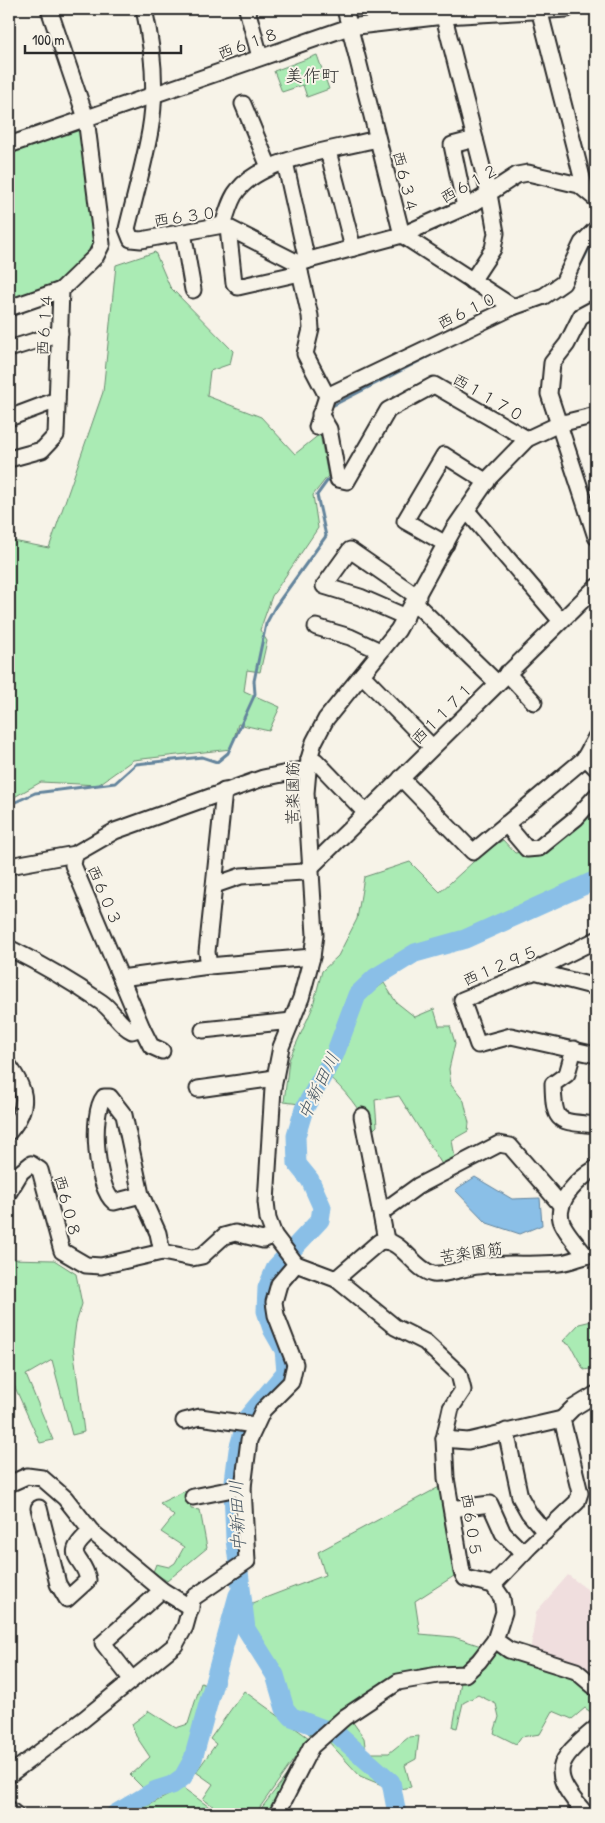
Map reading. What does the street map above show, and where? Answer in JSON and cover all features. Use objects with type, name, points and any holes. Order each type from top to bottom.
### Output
[{"type":"street","name":"西６１４","points":[[9,459],[42,450],[56,434],[61,290],[96,256],[102,244],[86,118],[49,9]]},
{"type":"street","name":"西６３０","points":[[144,9],[151,41],[153,96],[150,129],[127,229],[131,240],[226,227],[302,266]]},
{"type":"street","points":[[247,9],[260,57]]},
{"type":"street","name":"西６３４","points":[[345,9],[402,235],[513,307]]},
{"type":"street","name":"西６１８","points":[[9,146],[349,27],[443,12],[567,9]]},
{"type":"street","points":[[539,10],[584,189]]},
{"type":"street","points":[[443,12],[489,194],[496,233],[493,249],[472,281]]},
{"type":"street","points":[[243,104],[269,167]]},
{"type":"street","points":[[226,227],[236,191],[249,178],[269,167],[285,162],[377,139]]},
{"type":"street","points":[[465,207],[452,145],[475,139]]},
{"type":"street","points":[[328,151],[353,248]]},
{"type":"street","points":[[285,162],[310,323],[306,354],[327,396]]},
{"type":"street","name":"西６１２","points":[[226,227],[234,283],[238,287],[353,248],[402,235],[465,207],[489,194],[517,175],[528,173],[579,185],[596,200]]},
{"type":"street","name":"西６１０","points":[[327,396],[513,307],[544,296],[563,283],[582,243],[596,229]]},
{"type":"street","points":[[183,232],[193,290]]},
{"type":"street","points":[[9,308],[61,290]]},
{"type":"street","points":[[596,308],[581,316],[567,344],[552,364],[549,394],[596,537]]},
{"type":"street","points":[[9,350],[60,333]]},
{"type":"street","name":"西１１７０","points":[[327,396],[322,422],[338,479],[347,480],[388,410],[434,386],[527,439]]},
{"type":"street","points":[[9,418],[57,400]]},
{"type":"street","name":"苦楽園筋","points":[[291,1257],[274,1235],[268,1219],[266,1176],[275,1078],[281,1047],[292,1021],[312,957],[315,935],[308,824],[308,764],[314,742],[326,719],[406,617],[446,544],[487,482],[527,439],[558,424],[596,415]]},
{"type":"street","points":[[446,544],[405,521],[444,455],[487,482]]},
{"type":"street","points":[[467,511],[561,621]]},
{"type":"street","points":[[406,617],[360,597],[324,586],[350,550],[416,600],[502,678],[534,702]]},
{"type":"street","name":"西１１７１","points":[[312,865],[596,588]]},
{"type":"street","points":[[316,627],[350,637],[380,651]]},
{"type":"street","points":[[362,675],[432,747]]},
{"type":"street","points":[[400,778],[472,852],[585,757],[596,738]]},
{"type":"street","points":[[585,757],[596,768]]},
{"type":"street","points":[[308,764],[316,761],[366,812]]},
{"type":"street","name":"西６０３","points":[[162,1051],[151,1046],[142,1028],[73,865],[75,854],[115,830],[224,791],[308,764]]},
{"type":"street","points":[[209,966],[207,952],[224,791]]},
{"type":"street","points":[[506,824],[527,849],[539,848],[576,818],[596,796]]},
{"type":"street","points":[[9,866],[75,854]]},
{"type":"street","points":[[214,885],[241,876],[303,872],[312,865]]},
{"type":"street","name":"西１２９５","points":[[596,940],[530,973],[462,1000],[478,1045],[511,1036],[596,1055]]},
{"type":"street","points":[[9,948],[43,965],[104,1004],[125,1028],[132,1031],[142,1028]]},
{"type":"street","points":[[121,978],[209,966],[312,957]]},
{"type":"street","points":[[530,973],[534,971],[596,987]]},
{"type":"street","points":[[203,1030],[292,1021]]},
{"type":"street","points":[[574,1049],[567,1074],[553,1084],[554,1111],[558,1118],[568,1122],[596,1126]]},
{"type":"street","points":[[9,1066],[20,1080],[25,1102],[21,1118],[9,1132]]},
{"type":"street","points":[[198,1089],[275,1078]]},
{"type":"street","points":[[141,1195],[114,1202],[107,1197],[96,1150],[98,1104],[104,1097],[110,1097],[124,1115],[141,1195],[158,1233],[162,1252]]},
{"type":"street","points":[[248,1424],[291,1382],[295,1364],[276,1315],[274,1302],[291,1257],[336,1280],[379,1242],[386,1240],[362,1116]]},
{"type":"street","points":[[382,1212],[418,1186],[499,1144],[510,1146],[561,1204]]},
{"type":"street","name":"西６０８","points":[[9,1192],[21,1172],[31,1164],[40,1170],[62,1252],[86,1265],[113,1264],[162,1252],[192,1258],[202,1256],[224,1236],[235,1234],[263,1240],[274,1235]]},
{"type":"street","points":[[590,1255],[561,1220],[561,1204],[572,1189],[596,1168]]},
{"type":"street","name":"苦楽園筋","points":[[386,1240],[393,1242],[422,1270],[434,1275],[480,1266],[561,1263],[590,1255]]},
{"type":"street","name":"西６０５","points":[[336,1280],[394,1327],[425,1342],[459,1374],[463,1390],[451,1408],[444,1439],[446,1478],[462,1572],[465,1578],[493,1585]]},
{"type":"street","points":[[444,1439],[468,1441],[562,1420],[573,1408],[596,1394]]},
{"type":"street","points":[[184,1421],[200,1417],[248,1424]]},
{"type":"street","points":[[277,1814],[311,1747],[330,1730],[398,1682],[438,1675],[464,1674],[479,1661],[495,1640],[504,1612],[502,1598],[493,1585],[523,1553],[577,1502],[580,1493],[562,1420]]},
{"type":"street","points":[[9,1775],[175,1646],[185,1627],[193,1598],[247,1560],[237,1488],[249,1440],[248,1424]]},
{"type":"street","points":[[506,1431],[520,1497],[529,1514],[545,1532]]},
{"type":"street","points":[[9,1484],[27,1476],[42,1478],[65,1498],[91,1532],[162,1590],[191,1608]]},
{"type":"street","points":[[193,1497],[237,1488]]},
{"type":"street","points":[[452,1509],[490,1504],[503,1533],[523,1553]]},
{"type":"street","points":[[39,1508],[58,1584],[68,1599],[88,1580],[87,1573],[80,1564],[76,1552],[78,1542],[91,1532]]},
{"type":"street","points":[[132,1680],[103,1644],[162,1590]]},
{"type":"street","points":[[495,1640],[509,1650],[576,1670],[596,1688]]},
{"type":"street","points":[[586,1814],[567,1793],[560,1776],[563,1760],[570,1749],[596,1728]]},
{"type":"street","points":[[9,1809],[15,1814]]},
{"type":"shaded area","points":[[568,1575],[596,1596],[596,1679],[578,1663],[574,1665],[530,1652],[536,1612]]},
{"type":"green space","points":[[317,55],[329,89],[307,97],[303,85],[282,92],[274,71]]},
{"type":"green space","points":[[80,127],[97,236],[93,250],[61,285],[9,304],[9,153]]},
{"type":"green space","points":[[155,252],[170,287],[233,351],[230,364],[210,371],[207,396],[261,417],[295,454],[320,434],[328,476],[313,495],[318,528],[272,596],[260,630],[267,641],[260,672],[247,670],[244,691],[280,707],[269,731],[238,724],[231,749],[133,760],[98,785],[41,782],[9,800],[9,525],[13,541],[49,548],[103,392],[116,265]]},
{"type":"green space","points":[[596,799],[596,870],[586,878],[525,907],[477,941],[450,952],[407,950],[363,985],[368,995],[384,983],[396,1002],[415,1017],[434,1009],[439,1026],[450,1026],[455,1043],[449,1069],[451,1085],[464,1101],[469,1123],[468,1131],[452,1140],[455,1158],[443,1166],[399,1096],[375,1100],[377,1126],[371,1132],[352,1100],[326,1074],[300,1104],[284,1102],[289,1060],[312,1009],[322,971],[338,956],[357,919],[364,877],[410,862],[440,892],[483,853],[503,840],[515,853],[542,849]]},
{"type":"green space","points":[[9,1259],[54,1260],[76,1274],[82,1304],[76,1323],[73,1346],[84,1432],[72,1435],[52,1360],[26,1375],[53,1440],[40,1443],[9,1374]]},
{"type":"green space","points":[[596,1320],[596,1368],[584,1370],[571,1346],[563,1341],[579,1324]]},
{"type":"green space","points":[[443,1485],[454,1576],[415,1601],[420,1634],[454,1637],[481,1646],[456,1670],[398,1675],[381,1682],[380,1703],[352,1721],[364,1738],[366,1753],[389,1753],[409,1737],[419,1736],[416,1759],[405,1765],[411,1787],[394,1790],[360,1776],[327,1740],[309,1734],[250,1647],[252,1603],[325,1575],[318,1552]]},
{"type":"green space","points":[[185,1491],[190,1498],[191,1509],[200,1510],[207,1548],[167,1581],[153,1572],[156,1564],[169,1567],[175,1563],[184,1547],[161,1532],[174,1516],[160,1503]]},
{"type":"green space","points":[[492,1650],[570,1673],[596,1699],[596,1716],[585,1708],[572,1719],[553,1711],[540,1734],[521,1737],[516,1744],[494,1733],[499,1717],[496,1704],[478,1695],[463,1703],[457,1728],[453,1727],[461,1682]]},
{"type":"green space","points":[[201,1683],[208,1686],[192,1752],[181,1773],[147,1792],[130,1775],[150,1757],[136,1736],[132,1724],[149,1711],[176,1728],[188,1724]]},
{"type":"green space","points":[[244,1691],[309,1738],[255,1814],[224,1814],[203,1799],[213,1784],[196,1772],[216,1744],[210,1739]]},
{"type":"green space","points":[[292,1768],[294,1770],[273,1814],[257,1814]]},
{"type":"green space","points":[[183,1788],[219,1814],[131,1814]]},
{"type":"water","points":[[475,1177],[512,1199],[540,1198],[542,1225],[520,1234],[487,1223],[455,1190]]},
{"type":"waterway","points":[[575,275],[593,241]]},
{"type":"waterway","points":[[553,297],[567,289]]},
{"type":"waterway","points":[[330,407],[439,351]]},
{"type":"waterway","points":[[9,805],[35,793],[115,783],[136,764],[202,757],[217,762],[228,753],[255,694],[254,681],[266,624],[275,607],[326,536],[317,495],[330,477],[327,462]]},
{"type":"waterway","name":"中新田川","points":[[397,1814],[391,1782],[337,1734],[292,1717],[285,1709],[275,1675],[246,1629],[235,1539],[233,1489],[238,1450],[247,1418],[286,1372],[284,1350],[272,1329],[266,1311],[267,1288],[276,1267],[320,1220],[322,1207],[310,1180],[297,1164],[296,1136],[304,1109],[335,1054],[357,995],[376,977],[415,953],[465,939],[596,880]]},
{"type":"waterway","points":[[115,1814],[156,1790],[172,1785],[183,1777],[193,1759],[238,1595]]},
{"type":"district","name":"美作町","points":[[312,75]]}]
